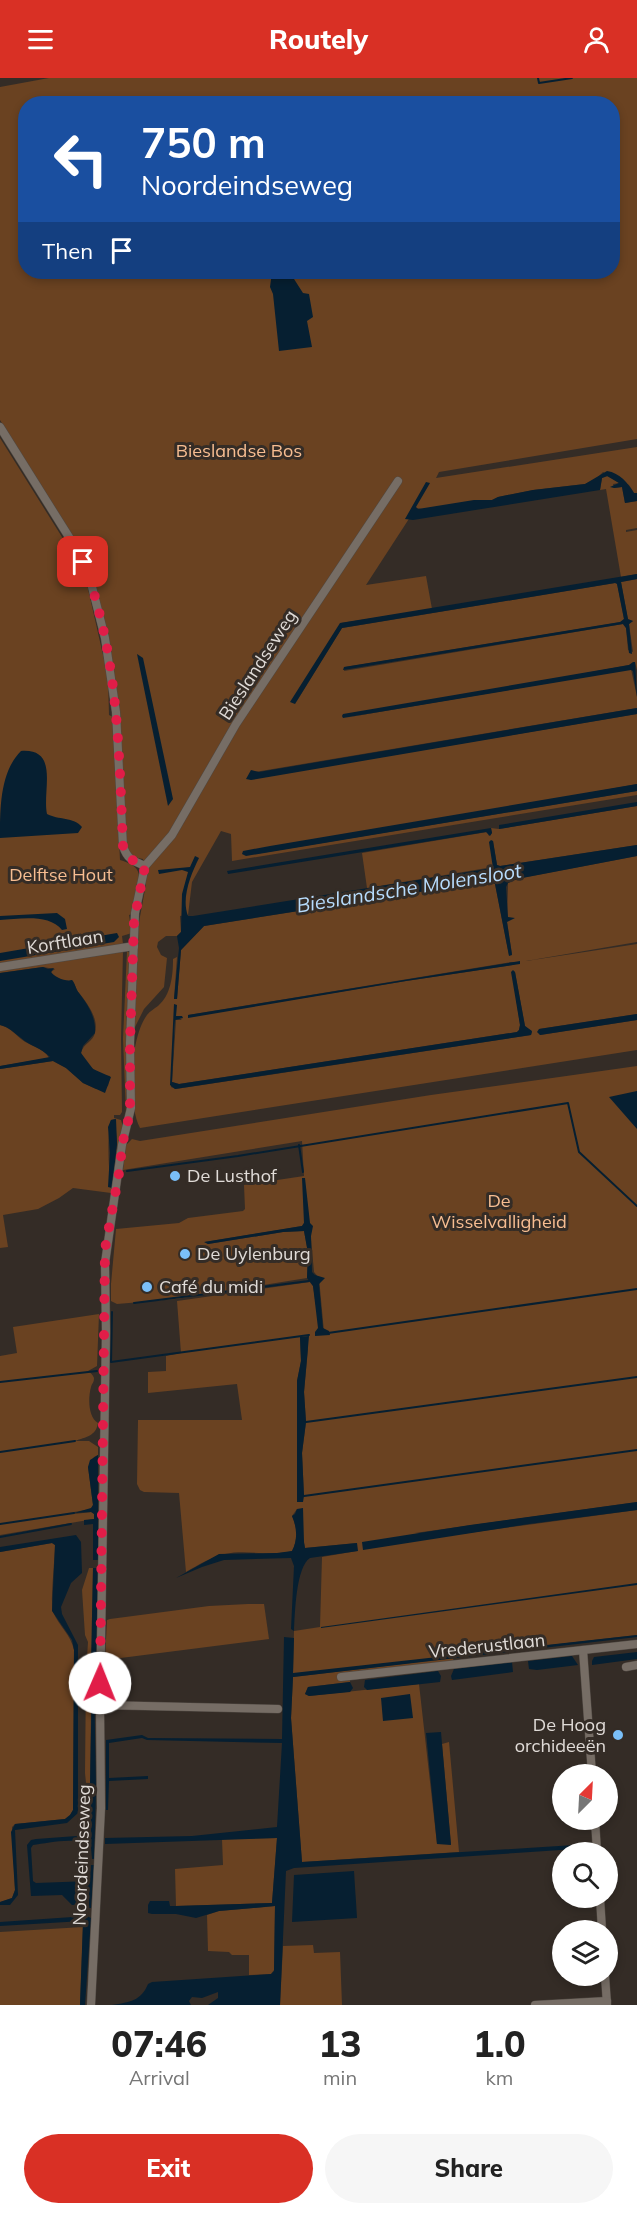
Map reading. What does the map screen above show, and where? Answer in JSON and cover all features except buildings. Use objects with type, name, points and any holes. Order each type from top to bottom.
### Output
[{"type":"street","points":[[0,427],[74,545],[90,579],[105,638],[116,712],[123,846],[130,860],[145,866]]},
{"type":"street","name":"Bieslandseweg","points":[[145,866],[172,835],[236,723],[398,481]]},
{"type":"street","name":"Noordeindseweg","points":[[91,2005],[101,1808],[105,1263],[122,1145],[130,1113],[135,913],[145,866]]},
{"type":"street","name":"Korftlaan","points":[[0,968],[134,946]]},
{"type":"street","name":"Vrederustlaan","points":[[341,1677],[637,1644]]},
{"type":"street","points":[[583,1650],[591,1764]]},
{"type":"street","points":[[626,1667],[637,1665]]},
{"type":"street","points":[[100,1705],[278,1709]]},
{"type":"street","points":[[535,2005],[607,2003],[606,1986]]},
{"type":"green space","name":"Bieslandse Bos","points":[[49,78],[637,78],[637,439],[439,472],[436,478],[637,447],[637,493],[634,493],[629,485],[603,472],[596,479],[585,484],[533,490],[492,500],[416,508],[366,585],[426,576],[432,609],[341,623],[295,704],[342,628],[615,583],[617,583],[624,619],[621,622],[345,667],[344,671],[623,624],[626,628],[628,650],[633,652],[629,624],[633,621],[628,620],[621,582],[637,579],[637,670],[635,662],[629,665],[344,718],[631,669],[637,708],[255,772],[250,779],[637,714],[637,784],[244,856],[637,791],[637,795],[232,861],[231,834],[221,831],[192,882],[188,915],[180,916],[181,932],[177,936],[166,936],[158,942],[157,947],[161,955],[167,958],[164,987],[144,1009],[132,1033],[137,933],[146,884],[143,859],[133,857],[126,847],[121,770],[94,581],[85,559],[0,420],[0,87]]},
{"type":"green space","name":"Delftse Hout","points":[[0,438],[72,553],[77,566],[84,571],[108,677],[109,715],[113,717],[120,860],[129,863],[139,875],[132,914],[129,915],[132,933],[122,936],[123,944],[0,964]]},
{"type":"green space","points":[[608,476],[619,483],[613,484],[614,488],[622,487],[625,503],[637,501],[637,528],[626,530],[626,532],[637,530],[637,574],[621,577],[606,489],[600,490],[602,478]]},
{"type":"green space","points":[[637,806],[637,845],[500,866],[497,865],[493,841],[493,867],[367,888],[362,853],[487,832],[489,836],[492,833],[491,828],[499,829]]},
{"type":"green space","points":[[637,856],[637,942],[526,961],[637,944],[637,1014],[539,1029],[540,1035],[637,1020],[637,1050],[140,1128],[133,1103],[132,1071],[141,1025],[147,1015],[166,996],[172,978],[173,959],[177,957],[174,999],[177,999],[181,950],[204,926],[489,881],[495,884],[509,955],[512,954],[507,922],[508,883],[516,879]],"holes":[[[520,962],[513,965],[188,1017],[188,1015]],[[512,971],[515,972],[525,1026],[532,1032],[531,1035],[176,1089],[171,1087],[176,1004],[176,1016],[182,1020],[176,1020],[172,1082],[179,1084],[517,1032],[520,1025]]]},
{"type":"green space","points":[[123,951],[122,1112],[120,1115],[114,1115],[114,1118],[121,1120],[123,1127],[113,1189],[111,1188],[111,1193],[73,1188],[38,1209],[3,1215],[8,1247],[0,1248],[0,1069],[53,1061],[66,1068],[83,1083],[96,1089],[108,1086],[110,1076],[101,1074],[92,1068],[81,1053],[94,1036],[96,1027],[92,1011],[72,980],[68,982],[54,977],[51,972],[55,969],[43,967],[0,973],[0,969]],"holes":[[[115,1119],[117,1144],[112,1187],[109,1133],[111,1120]]]},
{"type":"green space","points":[[127,951],[130,953],[128,1110],[126,1113],[123,1039]]},
{"type":"green space","points":[[0,1025],[44,1052],[49,1058],[0,1066]]},
{"type":"green space","name":"De Wisselvalligheid","points":[[637,1066],[637,1502],[415,1533],[461,1534],[637,1510],[637,1635],[293,1674],[294,1631],[320,1627],[322,1557],[357,1551],[357,1543],[305,1548],[297,1509],[292,1516],[296,1534],[292,1551],[225,1554],[186,1572],[179,1493],[144,1492],[137,1484],[138,1420],[242,1420],[237,1384],[148,1393],[148,1372],[166,1371],[166,1356],[181,1353],[177,1301],[310,1282],[313,1286],[320,1332],[324,1332],[319,1278],[314,1272],[311,1239],[304,1223],[302,1226],[205,1242],[208,1244],[283,1232],[304,1231],[308,1253],[307,1278],[176,1299],[117,1304],[111,1301],[111,1284],[116,1229],[179,1223],[188,1218],[243,1211],[245,1209],[244,1185],[304,1176],[302,1141],[123,1170],[126,1145],[132,1139],[140,1141],[431,1095]],"holes":[[[300,1337],[308,1349],[304,1392],[306,1422],[302,1453],[304,1496],[297,1502],[297,1381],[301,1361]]]},
{"type":"green space","points":[[99,1314],[97,1366],[88,1371],[94,1378],[89,1402],[92,1416],[98,1423],[93,1433],[75,1441],[89,1441],[98,1447],[98,1455],[88,1467],[93,1505],[91,1509],[74,1512],[74,1514],[92,1512],[94,1519],[0,1535],[0,1356],[17,1353],[13,1327]]},
{"type":"green space","points":[[52,1543],[55,1545],[52,1608],[74,1650],[73,1810],[65,1819],[15,1824],[12,1827],[15,1890],[12,1898],[0,1902],[0,1552]]},
{"type":"green space","points":[[89,1568],[93,1568],[90,1786],[86,1783],[85,1773],[88,1642],[85,1635],[82,1590]]},
{"type":"green space","points":[[264,1604],[269,1639],[105,1660],[107,1620],[209,1606]]},
{"type":"green space","points":[[453,1658],[454,1662],[350,1678],[350,1682],[308,1687],[305,1694],[309,1696],[419,1684],[437,1844],[451,1844],[442,1744],[449,1742],[459,1852],[302,1862],[291,1718],[293,1677]]},
{"type":"green space","points":[[277,1838],[272,1903],[176,1906],[175,1869],[223,1865],[222,1839]]},
{"type":"green space","points":[[275,1906],[274,1970],[271,1974],[249,1975],[249,1955],[208,1951],[207,1915],[219,1911]]},
{"type":"green space","points":[[83,1927],[80,2005],[0,2005],[0,1932]]},
{"type":"green space","points":[[313,1945],[314,1953],[340,1952],[342,2005],[280,2005],[283,1946]]},
{"type":"water","points":[[271,279],[294,279],[303,293],[309,294],[313,317],[307,321],[312,347],[279,351],[273,294],[270,287]]},
{"type":"water","points":[[607,471],[623,479],[634,493],[637,493],[637,501],[625,503],[622,487],[610,487],[619,483],[607,476],[602,478],[600,490],[413,520],[405,519],[426,482],[430,483],[416,507],[418,509],[474,500],[492,500],[533,490],[585,484]]},
{"type":"water","points":[[637,574],[637,579],[621,582],[628,619],[633,621],[629,624],[632,654],[629,653],[626,628],[623,624],[343,670],[344,667],[620,622],[624,619],[615,583],[342,628],[295,704],[290,702],[340,623]]},
{"type":"water","points":[[137,654],[143,658],[173,799],[168,806]]},
{"type":"water","points":[[635,662],[637,697],[631,670],[343,718],[342,716],[629,665]]},
{"type":"water","points":[[637,708],[637,714],[251,780],[246,779],[251,770],[259,772]]},
{"type":"water","points":[[21,751],[33,752],[41,756],[45,764],[47,814],[79,824],[82,827],[78,833],[0,838],[1,803],[5,780],[9,769]]},
{"type":"water","points":[[637,784],[637,791],[246,856],[242,854],[243,851],[270,846]]},
{"type":"water","points":[[637,802],[637,806],[499,829],[499,825]]},
{"type":"water","points":[[491,828],[490,836],[486,832],[228,874],[227,871]]},
{"type":"water","name":"Bieslandsche Molensloot","points":[[491,840],[497,865],[500,866],[637,845],[637,856],[517,879],[508,883],[506,887],[508,917],[515,918],[507,922],[512,955],[509,956],[495,884],[489,881],[204,926],[181,950],[177,999],[174,999],[179,948],[177,936],[181,932],[182,894],[188,872],[182,870],[159,874],[158,870],[190,867],[195,856],[199,858],[186,894],[188,916],[193,916],[493,868],[489,842]]},
{"type":"water","points":[[57,913],[65,919],[67,929],[62,930],[49,921],[41,919],[0,920],[0,916]]},
{"type":"water","points":[[117,933],[119,937],[114,942],[0,961],[0,953]]},
{"type":"water","points":[[520,961],[520,964],[188,1018],[188,1015]]},
{"type":"water","points":[[43,967],[54,968],[51,972],[55,976],[64,980],[72,980],[91,1012],[95,1033],[83,1046],[81,1053],[93,1069],[111,1077],[105,1093],[83,1083],[66,1068],[53,1061],[0,1069],[0,1066],[50,1057],[0,1025],[0,973]]},
{"type":"water","points":[[513,970],[525,1026],[532,1031],[531,1035],[175,1089],[170,1085],[174,1004],[177,1005],[176,1016],[183,1018],[175,1020],[172,1082],[179,1084],[517,1032],[520,1025],[511,972]]},
{"type":"water","points":[[637,1014],[637,1020],[540,1035],[537,1032],[539,1029]]},
{"type":"water","points":[[637,1091],[637,1129],[609,1097]]},
{"type":"water","points":[[116,1119],[117,1144],[112,1188],[108,1187],[110,1153],[108,1127],[111,1120]]},
{"type":"water","points":[[302,1178],[305,1178],[310,1223],[313,1226],[312,1272],[325,1278],[319,1284],[323,1328],[329,1331],[330,1335],[315,1336],[318,1328],[313,1286],[307,1278],[308,1253],[304,1231],[283,1232],[208,1244],[204,1242],[302,1226],[304,1223]]},
{"type":"water","points":[[309,1336],[304,1392],[306,1422],[302,1453],[304,1496],[303,1502],[297,1502],[297,1381],[301,1361],[300,1337]]},
{"type":"water","points":[[98,1455],[98,1560],[93,1560],[93,1524],[84,1525],[84,1520],[94,1519],[94,1514],[91,1512],[74,1513],[91,1508],[93,1505],[88,1467],[90,1460]]},
{"type":"water","points":[[637,1502],[637,1510],[363,1550],[362,1542]]},
{"type":"water","points":[[303,1508],[305,1548],[357,1543],[358,1551],[310,1558],[305,1563],[297,1591],[294,1631],[291,1629],[294,1566],[291,1558],[224,1560],[176,1578],[219,1554],[292,1551],[296,1534],[292,1516],[297,1509]]},
{"type":"water","points":[[76,1535],[81,1542],[82,1573],[71,1583],[61,1607],[62,1614],[78,1645],[78,1813],[67,1823],[15,1830],[18,1895],[10,1905],[0,1905],[0,1902],[12,1898],[15,1890],[11,1832],[15,1824],[65,1819],[73,1810],[74,1650],[72,1640],[52,1611],[55,1545],[52,1543],[0,1552],[0,1547]]},
{"type":"water","points":[[93,1568],[98,1568],[96,1672],[92,1672],[91,1664]]},
{"type":"water","points":[[637,1583],[637,1585],[321,1628],[321,1627]]},
{"type":"water","points":[[637,1635],[637,1637],[293,1677],[291,1718],[302,1862],[552,1846],[552,1851],[294,1868],[286,1871],[280,2005],[208,2005],[218,1998],[218,1992],[202,1998],[192,1997],[189,2001],[191,2005],[112,2005],[134,2000],[152,1982],[271,1974],[274,1971],[275,1906],[219,1911],[196,1918],[176,1914],[148,1913],[148,1905],[150,1901],[169,1901],[170,1906],[272,1903],[277,1838],[105,1844],[105,1838],[192,1836],[277,1827],[282,1743],[147,1740],[142,1738],[109,1743],[109,1778],[148,1776],[148,1779],[109,1781],[108,1810],[106,1810],[106,1740],[142,1735],[148,1738],[282,1739],[284,1637],[294,1638],[293,1673]]},
{"type":"water","points":[[637,1652],[637,1659],[592,1665],[594,1657]]},
{"type":"water","points":[[572,1656],[578,1665],[529,1669],[528,1661]]},
{"type":"water","points":[[512,1662],[513,1672],[452,1680],[454,1669]]},
{"type":"water","points":[[438,1671],[441,1676],[440,1682],[367,1690],[364,1687],[365,1680]]},
{"type":"water","points":[[92,1677],[94,1677],[96,1787],[90,1786]]},
{"type":"water","points":[[350,1682],[353,1688],[350,1692],[309,1696],[305,1694],[308,1687]]},
{"type":"water","points":[[410,1694],[413,1718],[383,1721],[381,1698]]},
{"type":"water","points":[[441,1732],[451,1845],[437,1844],[426,1733]]},
{"type":"water","points":[[91,1793],[96,1793],[94,1859],[92,1859],[91,1848],[80,1842],[55,1842],[33,1845],[31,1848],[33,1881],[36,1883],[90,1881],[91,1865],[94,1865],[91,1908],[89,1908],[89,1887],[85,1888],[78,1905],[72,1905],[62,1895],[31,1896],[27,1845],[31,1840],[36,1839],[90,1835]]},
{"type":"water","points":[[354,1871],[357,1918],[292,1922],[294,1875]]},
{"type":"water","points":[[87,1916],[91,1918],[85,2005],[80,2005],[83,1921],[0,1926],[0,1922]]},
{"type":"waterway","points":[[538,78],[539,83],[572,78]]},
{"type":"waterway","points":[[127,1171],[238,1156],[568,1103],[579,1152],[637,1206]]},
{"type":"waterway","points":[[299,1145],[303,1172]]},
{"type":"waterway","points":[[134,1303],[309,1281]]},
{"type":"waterway","points":[[328,1333],[637,1289]]},
{"type":"waterway","points":[[112,1312],[111,1362],[309,1335]]},
{"type":"waterway","points":[[0,1382],[97,1371]]},
{"type":"waterway","points":[[306,1422],[637,1377]]},
{"type":"waterway","points":[[0,1452],[75,1441]]},
{"type":"waterway","points":[[304,1496],[637,1450]]},
{"type":"waterway","points":[[0,1524],[74,1513]]},
{"type":"waterway","points":[[0,1537],[71,1524]]},
{"type":"place","name":"De Lusthof","points":[[175,1176]]},
{"type":"place","name":"De Uylenburg","points":[[185,1254]]},
{"type":"place","name":"Café du midi","points":[[147,1287]]},
{"type":"place","name":"De Hoog orchideeën","points":[[618,1735]]},
{"type":"route","points":[[83,562],[90,579],[105,638],[116,712],[123,846],[130,860],[145,866],[134,921],[130,1043],[131,1108],[120,1155],[120,1168],[105,1249],[106,1332],[100,1683]]}]
